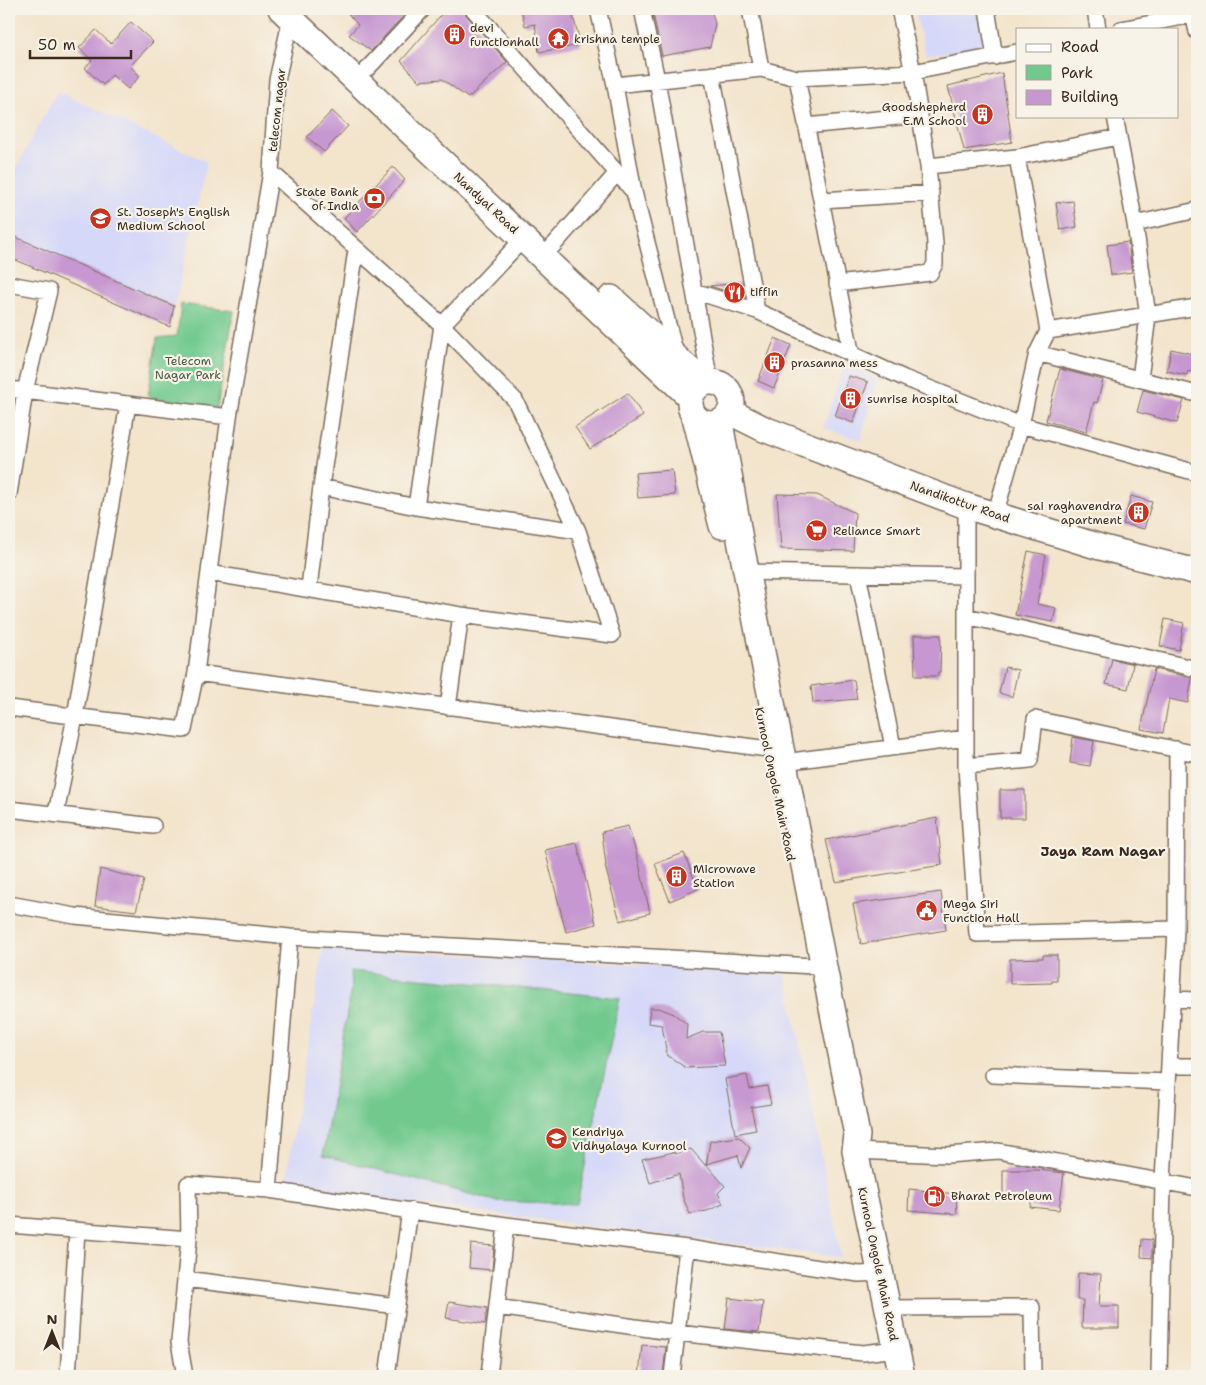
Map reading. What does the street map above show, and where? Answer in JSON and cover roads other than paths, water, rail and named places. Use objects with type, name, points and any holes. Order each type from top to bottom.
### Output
[{"type":"main road","name":"Nandyal Road","points":[[293,12],[368,68],[552,246],[677,357],[700,395]]},
{"type":"main road","name":"Nandyal Road","points":[[293,12],[524,238],[700,395]]},
{"type":"main road","name":"Kurnool Ongole Main Road","points":[[855,1151],[857,1135],[776,756],[730,559],[700,395],[724,386],[729,391],[732,405],[725,417],[746,572],[776,756],[813,966],[848,1139],[855,1151],[902,1376]]},
{"type":"main road","name":"Nandikottur Road","points":[[700,395],[707,424],[725,417],[764,429],[966,506],[1100,548],[1197,572]]},
{"type":"street","points":[[368,68],[423,9]]},
{"type":"street","points":[[473,9],[634,192]]},
{"type":"street","points":[[598,9],[615,85],[634,192],[677,357]]},
{"type":"street","points":[[642,9],[657,80],[694,291],[700,395]]},
{"type":"street","points":[[750,9],[761,69]]},
{"type":"street","points":[[837,284],[930,273],[935,264],[928,166],[913,72],[899,9]]},
{"type":"street","points":[[987,9],[995,57]]},
{"type":"street","points":[[1095,9],[1098,28]]},
{"type":"street","name":"telecom nagar","points":[[75,716],[184,730],[196,673],[229,417],[271,172],[277,80],[293,12]]},
{"type":"street","points":[[1126,28],[1193,12],[1197,32]]},
{"type":"street","points":[[615,85],[761,69],[797,78],[913,72],[1016,52]]},
{"type":"street","points":[[712,74],[757,311]]},
{"type":"street","points":[[797,78],[852,356]]},
{"type":"street","points":[[806,126],[920,115]]},
{"type":"street","points":[[1115,118],[1135,224],[1148,316],[1140,379]]},
{"type":"street","points":[[928,166],[1017,157],[1119,137]]},
{"type":"street","points":[[995,515],[1021,425],[1037,353],[1048,331],[1017,157]]},
{"type":"street","points":[[209,573],[309,588],[461,615],[612,635],[578,531],[515,400],[442,325],[271,172]]},
{"type":"street","points":[[552,246],[617,173]]},
{"type":"street","points":[[822,200],[930,193]]},
{"type":"street","points":[[1135,224],[1197,210]]},
{"type":"street","points":[[416,507],[442,325],[524,238]]},
{"type":"street","points":[[309,588],[321,487],[356,250]]},
{"type":"street","points":[[9,284],[49,291],[25,391],[9,494]]},
{"type":"street","points":[[694,291],[757,311],[852,356],[1021,425],[1197,473]]},
{"type":"street","points":[[1048,331],[1197,307]]},
{"type":"street","points":[[1037,353],[1197,394]]},
{"type":"street","points":[[9,389],[229,417]]},
{"type":"street","points":[[56,814],[75,716],[128,404]]},
{"type":"street","points":[[321,487],[416,507],[578,531]]},
{"type":"street","points":[[966,506],[966,766],[977,934],[1176,928]]},
{"type":"street","points":[[746,572],[966,576]]},
{"type":"street","points":[[858,574],[893,747]]},
{"type":"street","points":[[448,707],[461,615]]},
{"type":"street","points":[[966,616],[1197,669]]},
{"type":"street","points":[[196,673],[448,707],[776,756],[893,747],[966,738]]},
{"type":"street","points":[[9,708],[75,716]]},
{"type":"street","points":[[966,766],[1030,760],[1035,719],[1197,754]]},
{"type":"street","points":[[1159,1376],[1163,1182],[1176,928],[1177,749]]},
{"type":"street","points":[[9,809],[153,826]]},
{"type":"street","points":[[9,904],[75,916],[290,937],[813,966]]},
{"type":"street","points":[[269,1190],[290,937]]},
{"type":"street","points":[[1172,999],[1197,1000]]},
{"type":"street","points":[[1169,1066],[1197,1066]]},
{"type":"street","points":[[993,1075],[1168,1082]]},
{"type":"street","points":[[855,1151],[947,1155],[998,1151],[1197,1188]]},
{"type":"street","points":[[185,1376],[179,1342],[189,1239],[188,1184],[269,1190],[859,1274],[880,1272]]},
{"type":"street","points":[[387,1376],[410,1210]]},
{"type":"street","points":[[9,1225],[189,1239]]},
{"type":"street","points":[[489,1376],[506,1225]]},
{"type":"street","points":[[68,1376],[76,1230]]},
{"type":"street","points":[[672,1376],[687,1248]]},
{"type":"street","points":[[185,1279],[397,1306]]},
{"type":"street","points":[[497,1307],[677,1333],[864,1353],[896,1350]]},
{"type":"street","points":[[888,1308],[1032,1307],[1033,1376]]},
{"type":"place","name":"devi functionhall","points":[[454,35]]},
{"type":"place","name":"krishna temple","points":[[558,39]]},
{"type":"place","name":"Goodshepherd E.M School","points":[[982,114]]},
{"type":"place","name":"State Bank of India","points":[[375,199]]},
{"type":"place","name":"St. Joseph's English Medium School","points":[[101,219]]},
{"type":"place","name":"tiffin","points":[[734,292]]},
{"type":"place","name":"prasanna mess","points":[[775,363]]},
{"type":"place","name":"sunrise hospital","points":[[851,399]]},
{"type":"place","name":"sai raghavendra apartment","points":[[1138,513]]},
{"type":"place","name":"Reliance Smart","points":[[817,531]]},
{"type":"place","name":"Microwave Station","points":[[677,876]]},
{"type":"place","name":"Mega Siri Function Hall","points":[[927,911]]},
{"type":"place","name":"Kendriya Vidhyalaya Kurnool","points":[[556,1139]]},
{"type":"place","name":"Bharat Petroleum","points":[[935,1196]]},
{"type":"district","name":"Jaya Ram Nagar","points":[[1103,851]]},
{"type":"park label","name":"Telecom Nagar Park","points":[[188,368]]}]
